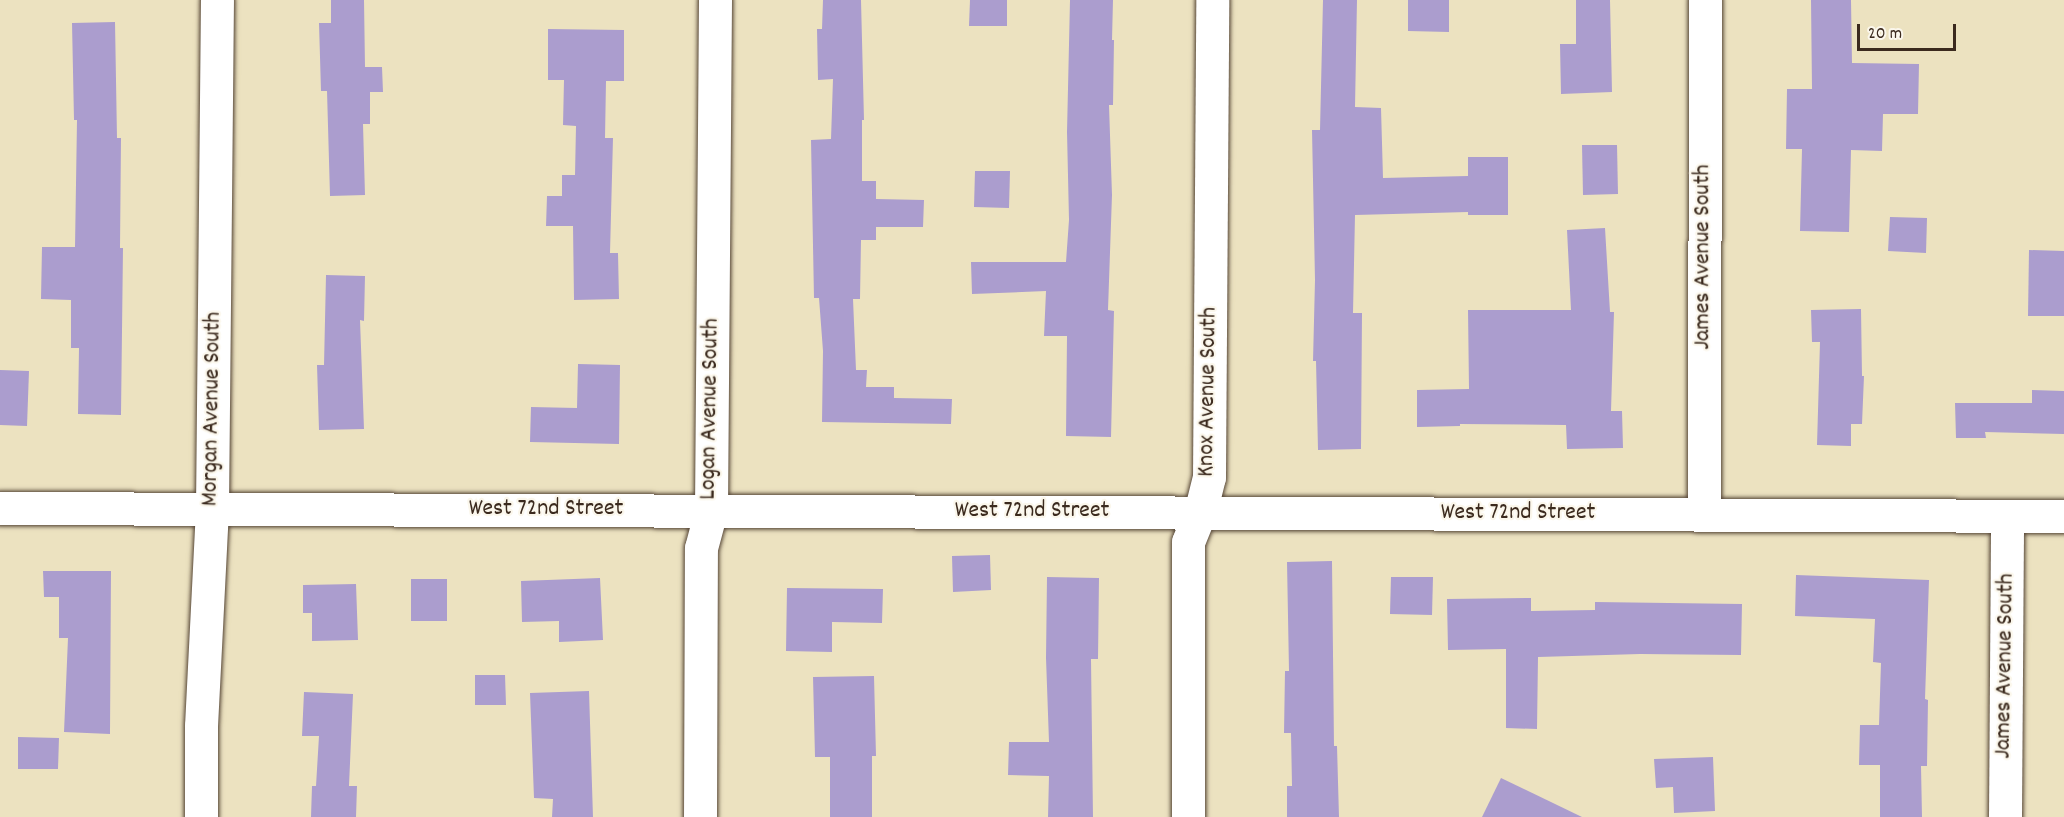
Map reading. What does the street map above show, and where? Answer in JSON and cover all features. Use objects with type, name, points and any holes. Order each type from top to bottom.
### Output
[{"type":"street","name":"Morgan Avenue South","points":[[201,817],[201,726],[212,509],[217,0]]},
{"type":"street","name":"Logan Avenue South","points":[[700,817],[701,548],[711,510],[715,0]]},
{"type":"street","name":"Knox Avenue South","points":[[1188,817],[1188,542],[1200,513],[1209,477],[1212,0]]},
{"type":"street","name":"James Avenue South","points":[[1704,515],[1705,0]]},
{"type":"street","name":"West 72nd Street","points":[[0,508],[2064,516]]},
{"type":"street","name":"James Avenue South","points":[[2005,817],[2007,516]]},
{"type":"building","points":[[331,0],[364,0],[365,67],[382,67],[383,92],[370,92],[370,124],[363,124],[365,195],[330,196],[327,91],[321,91],[319,23],[331,23]]},
{"type":"building","points":[[823,0],[861,0],[864,120],[862,120],[862,181],[876,181],[876,199],[924,200],[923,227],[876,227],[876,240],[861,240],[860,299],[853,299],[856,370],[867,370],[866,387],[894,387],[894,398],[952,399],[951,424],[822,422],[823,351],[819,298],[814,298],[811,140],[831,139],[833,79],[818,80],[817,29],[822,29]]},
{"type":"building","points":[[970,0],[1007,0],[1007,26],[969,26]]},
{"type":"building","points":[[1070,0],[1113,0],[1113,105],[1109,105],[1112,195],[1108,310],[1114,311],[1111,437],[1066,436],[1067,336],[1044,336],[1046,291],[972,294],[971,262],[1066,262],[1069,220],[1067,132]]},
{"type":"building","points":[[1323,0],[1357,0],[1355,107],[1381,108],[1383,178],[1468,176],[1468,157],[1508,157],[1508,215],[1468,215],[1468,212],[1355,215],[1353,313],[1362,313],[1361,449],[1318,450],[1316,361],[1313,361],[1315,280],[1312,130],[1320,130]]},
{"type":"building","points":[[1408,0],[1449,0],[1449,32],[1408,31]]},
{"type":"building","points":[[1576,0],[1610,0],[1612,92],[1561,94],[1560,44],[1576,44]]},
{"type":"building","points":[[1811,0],[1851,0],[1852,63],[1919,64],[1918,114],[1883,114],[1882,151],[1851,150],[1849,232],[1800,231],[1802,149],[1786,149],[1787,89],[1812,89]]},
{"type":"building","points":[[115,22],[117,138],[121,138],[120,248],[123,248],[121,415],[78,414],[79,348],[71,348],[71,300],[41,299],[42,247],[75,247],[77,120],[74,120],[72,23]]},
{"type":"building","points":[[548,29],[624,30],[624,81],[606,81],[605,138],[613,138],[610,253],[618,253],[619,299],[574,300],[573,226],[546,226],[547,196],[562,196],[562,175],[575,175],[576,126],[563,125],[564,80],[548,80]]},
{"type":"building","points":[[1582,145],[1617,145],[1618,194],[1583,195]]},
{"type":"building","points":[[975,171],[1010,171],[1009,208],[974,207]]},
{"type":"building","points":[[1890,217],[1927,218],[1926,253],[1888,251]]},
{"type":"building","points":[[1605,228],[1610,312],[1614,312],[1611,411],[1622,411],[1623,448],[1567,449],[1566,425],[1460,424],[1460,426],[1417,427],[1417,390],[1469,389],[1468,310],[1571,310],[1567,230]]},
{"type":"building","points":[[2029,250],[2064,251],[2064,316],[2028,316]]},
{"type":"building","points":[[326,275],[365,276],[364,321],[360,320],[364,429],[319,430],[317,365],[324,365]]},
{"type":"building","points":[[1861,309],[1862,376],[1864,376],[1862,424],[1851,424],[1851,446],[1817,445],[1820,342],[1812,342],[1811,310]]},
{"type":"building","points":[[578,364],[620,365],[619,444],[530,442],[531,407],[577,408]]},
{"type":"building","points":[[0,370],[29,371],[27,426],[0,425]]},
{"type":"building","points":[[2032,390],[2064,391],[2064,434],[1985,432],[1986,438],[1956,438],[1955,403],[2032,403]]},
{"type":"building","points":[[990,555],[991,590],[953,592],[952,556]]},
{"type":"building","points":[[1332,561],[1334,746],[1337,746],[1339,817],[1287,817],[1287,786],[1292,786],[1291,733],[1284,733],[1285,671],[1289,671],[1287,562]]},
{"type":"building","points":[[43,571],[111,571],[110,734],[64,732],[68,638],[59,638],[59,597],[44,597]]},
{"type":"building","points":[[1796,575],[1929,580],[1925,699],[1928,700],[1927,766],[1921,766],[1922,817],[1880,817],[1880,765],[1859,765],[1860,725],[1879,725],[1881,663],[1873,662],[1875,619],[1795,616]]},
{"type":"building","points":[[1047,577],[1099,578],[1098,659],[1091,659],[1093,817],[1048,817],[1049,776],[1008,775],[1009,742],[1049,742],[1046,658]]},
{"type":"building","points":[[1391,577],[1433,577],[1432,615],[1390,614]]},
{"type":"building","points":[[600,578],[603,640],[559,642],[559,621],[522,622],[521,581]]},
{"type":"building","points":[[411,579],[447,579],[447,621],[411,621]]},
{"type":"building","points":[[356,584],[358,640],[312,641],[312,613],[303,613],[303,585]]},
{"type":"building","points":[[787,588],[883,589],[882,623],[832,622],[832,652],[786,651]]},
{"type":"building","points":[[1531,598],[1531,611],[1595,610],[1595,602],[1742,604],[1741,655],[1640,654],[1538,657],[1537,729],[1506,728],[1506,649],[1448,650],[1447,599]]},
{"type":"building","points":[[475,675],[505,675],[506,705],[475,705]]},
{"type":"building","points":[[874,676],[876,756],[872,756],[872,817],[830,817],[830,757],[815,757],[813,677]]},
{"type":"building","points":[[589,691],[593,817],[552,817],[553,799],[534,798],[530,693]]},
{"type":"building","points":[[304,692],[353,694],[349,786],[357,786],[356,817],[311,817],[312,786],[316,786],[319,736],[302,736]]},
{"type":"building","points":[[18,737],[59,738],[58,769],[18,769]]},
{"type":"building","points":[[1713,757],[1715,811],[1674,813],[1673,787],[1656,788],[1654,759]]},
{"type":"building","points":[[1501,778],[1582,817],[1482,817]]}]
